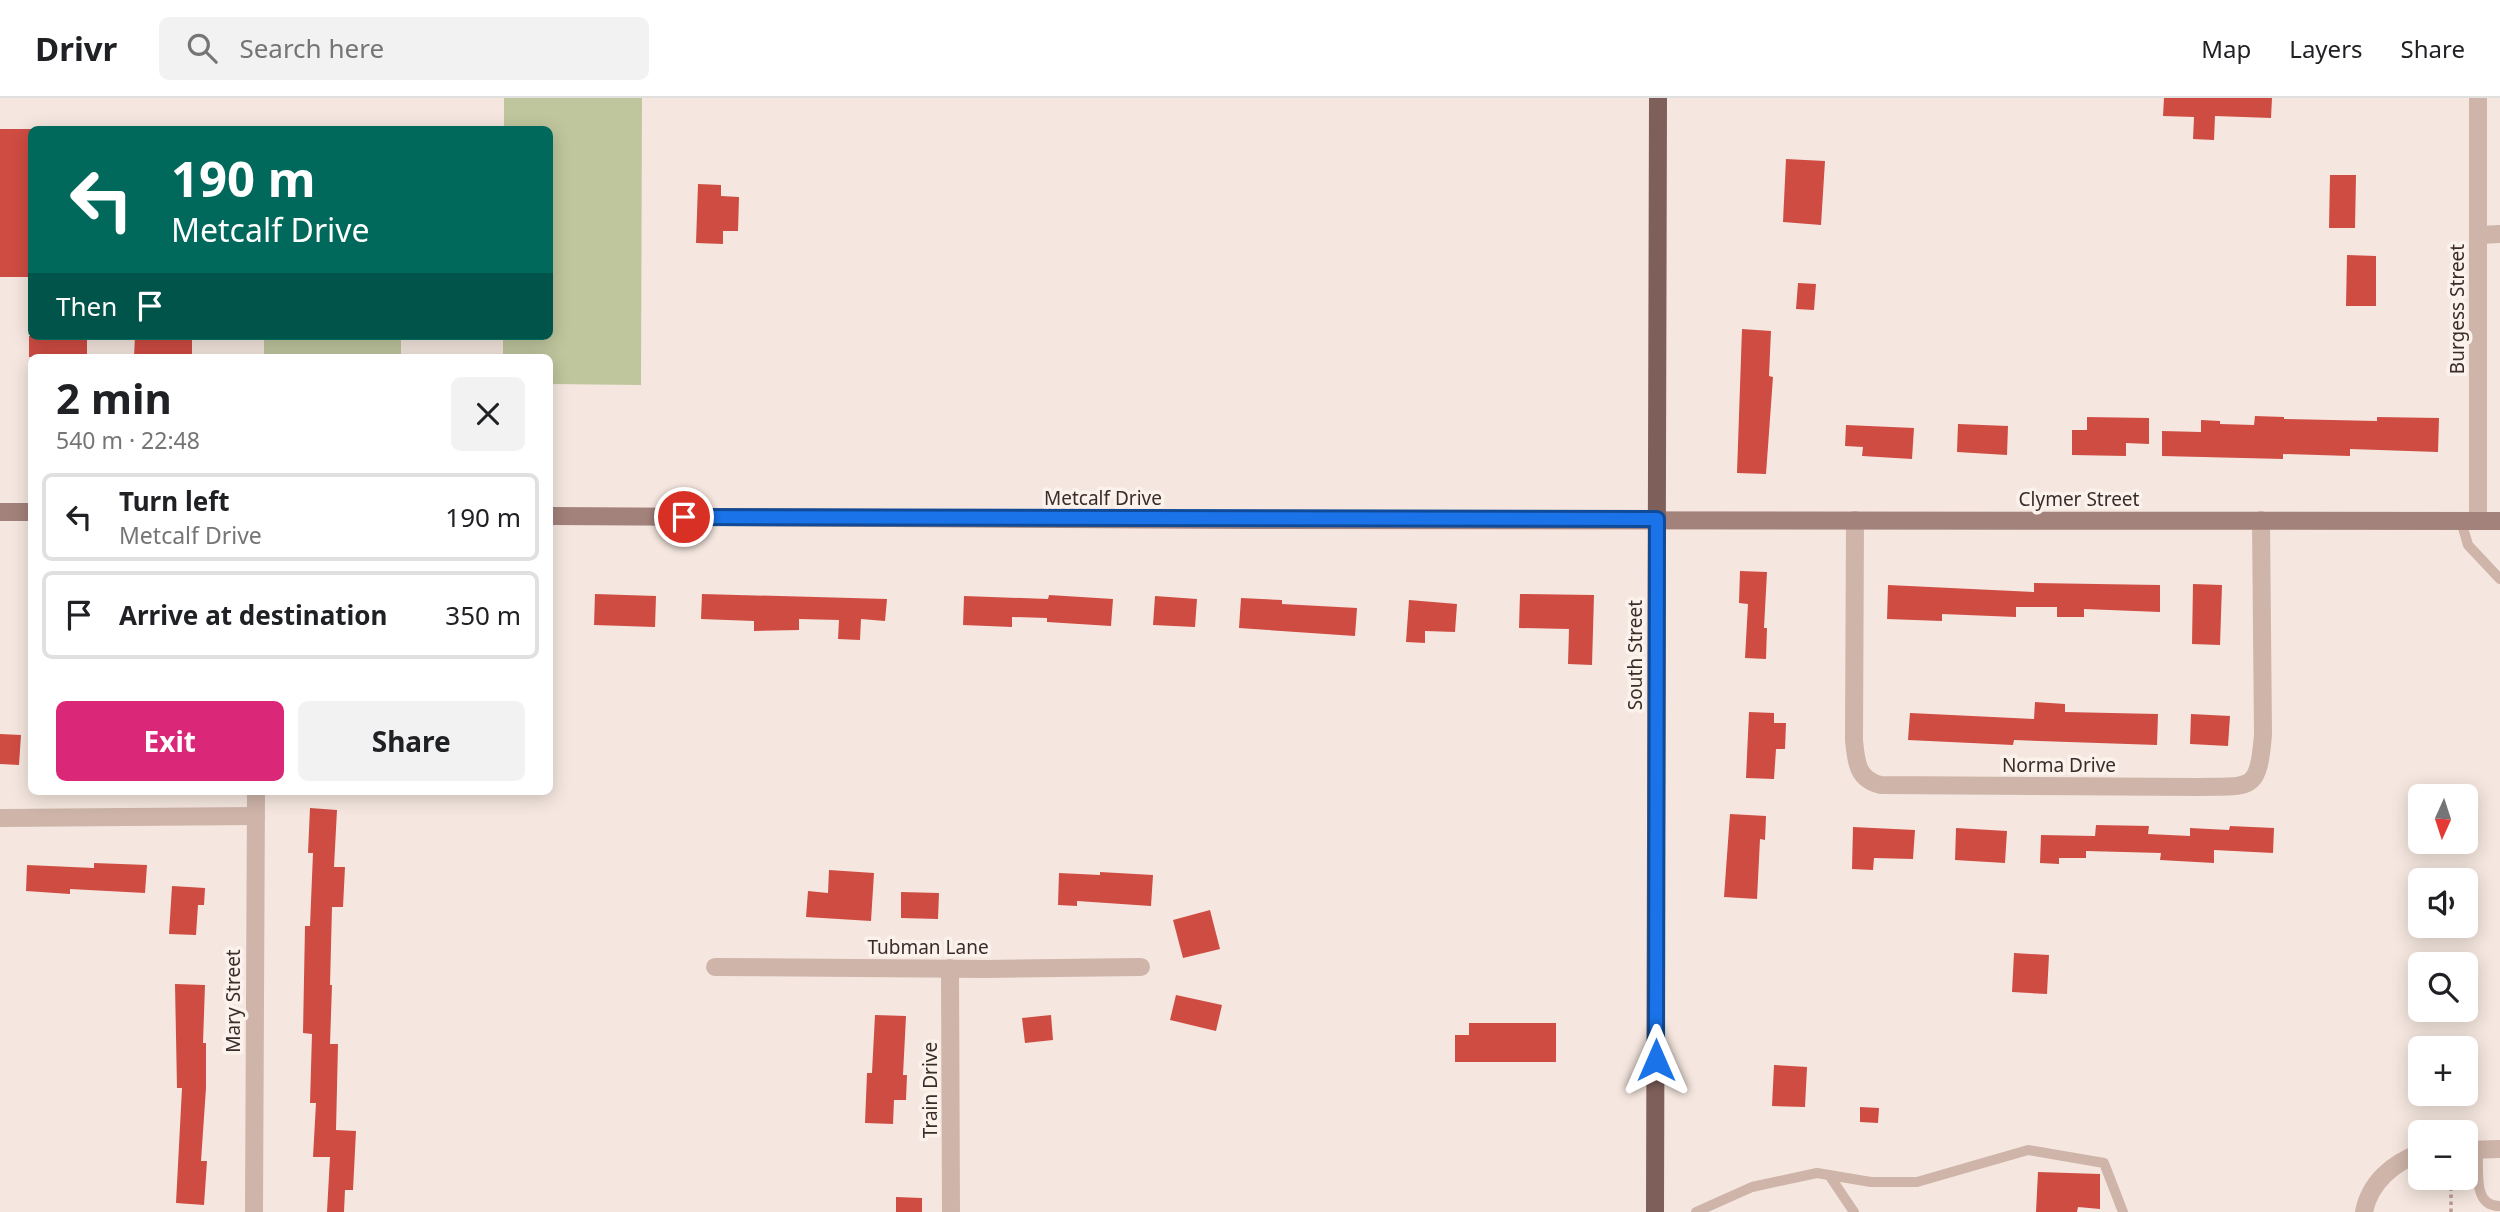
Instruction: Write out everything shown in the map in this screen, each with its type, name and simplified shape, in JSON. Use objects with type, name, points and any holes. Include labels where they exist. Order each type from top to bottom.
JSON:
[{"type":"main road","name":"South Street","points":[[1655,1212],[1658,98]]},
{"type":"street","name":"Burgess Street","points":[[2470,521],[2479,235],[2478,98]]},
{"type":"street","points":[[2479,235],[2500,234]]},
{"type":"street","points":[[0,512],[28,512]]},
{"type":"street","name":"Metcalf Drive","points":[[553,516],[1224,520],[1657,519]]},
{"type":"street","name":"Clymer Street","points":[[1657,519],[2500,521]]},
{"type":"street","name":"Norma Drive","points":[[1855,520],[1854,740],[1859,771],[1868,780],[1881,785],[2199,787],[2246,784],[2256,776],[2261,764],[2261,520]]},
{"type":"street","name":"Mary Street","points":[[254,1212],[256,795]]},
{"type":"street","points":[[0,818],[256,816]]},
{"type":"street","name":"Tubman Lane","points":[[715,967],[1141,967]]},
{"type":"street","name":"Train Drive","points":[[950,968],[951,1212]]},
{"type":"street","points":[[2478,1150],[2500,1149]]},
{"type":"street","points":[[2364,1212],[2366,1201],[2378,1181],[2390,1168],[2408,1159]]},
{"type":"lane","points":[[2470,521],[2468,545],[2500,579]]},
{"type":"lane","points":[[1696,1212],[1752,1187],[1817,1173],[1871,1182],[1917,1182],[2028,1150],[2104,1163],[2123,1212]]},
{"type":"lane","points":[[1829,1175],[1854,1212]]},
{"type":"lane","points":[[2478,1184],[2482,1199],[2493,1206],[2500,1206]]},
{"type":"green space","points":[[504,98],[642,98],[641,385],[553,384],[553,354],[503,354],[503,340],[553,340],[553,126],[504,126]]},
{"type":"green space","points":[[264,340],[401,340],[401,354],[264,354]]},
{"type":"building","points":[[2164,98],[2272,98],[2271,118],[2215,116],[2214,140],[2193,139],[2194,117],[2163,116]]},
{"type":"building","points":[[0,129],[28,129],[28,277],[0,277]]},
{"type":"building","points":[[1786,159],[1825,161],[1821,225],[1783,222]]},
{"type":"building","points":[[2330,175],[2356,175],[2355,228],[2329,228]]},
{"type":"building","points":[[698,184],[721,185],[721,196],[739,197],[738,231],[723,231],[723,244],[696,243]]},
{"type":"building","points":[[2347,255],[2376,256],[2376,306],[2346,306]]},
{"type":"building","points":[[1798,283],[1816,284],[1814,310],[1796,309]]},
{"type":"building","points":[[1742,329],[1771,331],[1769,376],[1773,377],[1766,474],[1737,473]]},
{"type":"building","points":[[29,340],[87,340],[87,354],[29,354]]},
{"type":"building","points":[[135,340],[192,340],[192,354],[134,354]]},
{"type":"building","points":[[2255,416],[2377,421],[2377,417],[2439,418],[2438,452],[2350,449],[2350,456],[2283,454],[2283,459],[2162,456],[2162,431],[2201,432],[2201,420],[2220,421],[2220,424],[2254,425]]},
{"type":"building","points":[[2087,417],[2149,418],[2149,444],[2126,443],[2126,456],[2072,455],[2072,430],[2087,430]]},
{"type":"building","points":[[1958,424],[2008,426],[2007,455],[1957,452]]},
{"type":"building","points":[[1846,425],[1914,428],[1912,459],[1862,456],[1863,447],[1845,446]]},
{"type":"building","points":[[1740,571],[1767,572],[1764,628],[1767,628],[1766,659],[1745,658],[1748,604],[1739,603]]},
{"type":"building","points":[[2034,583],[2160,585],[2160,612],[2084,609],[2084,617],[2057,617],[2057,607],[2016,607],[2016,617],[1942,614],[1942,621],[1887,619],[1888,585],[2034,592]]},
{"type":"building","points":[[2193,584],[2222,585],[2220,645],[2192,644]]},
{"type":"building","points":[[595,594],[656,596],[655,627],[594,625]]},
{"type":"building","points":[[702,594],[887,599],[885,621],[861,619],[860,640],[838,639],[839,620],[799,619],[799,630],[754,631],[754,621],[701,619]]},
{"type":"building","points":[[1520,594],[1594,595],[1592,665],[1568,664],[1569,629],[1519,628]]},
{"type":"building","points":[[1049,595],[1113,599],[1111,626],[1047,622],[1047,618],[1012,617],[1012,627],[963,625],[964,596],[1048,599]]},
{"type":"building","points":[[1155,596],[1197,599],[1195,627],[1153,625]]},
{"type":"building","points":[[1241,598],[1282,600],[1282,604],[1357,608],[1355,636],[1239,628]]},
{"type":"building","points":[[1409,600],[1457,604],[1455,632],[1425,631],[1425,643],[1406,642]]},
{"type":"building","points":[[2035,702],[2065,704],[2065,712],[2158,714],[2157,745],[2014,740],[2013,745],[1908,740],[1910,713],[2034,719]]},
{"type":"building","points":[[1749,712],[1774,713],[1774,723],[1786,723],[1785,749],[1776,749],[1774,779],[1746,778]]},
{"type":"building","points":[[2191,714],[2230,716],[2228,746],[2190,744]]},
{"type":"building","points":[[0,734],[21,735],[19,765],[0,764]]},
{"type":"building","points":[[310,808],[337,810],[334,867],[345,867],[343,907],[332,907],[330,985],[330,1044],[338,1044],[336,1130],[356,1131],[353,1190],[345,1190],[344,1212],[327,1212],[330,1157],[313,1157],[316,1103],[310,1103],[312,1034],[303,1033],[305,926],[310,926],[313,853],[308,853]]},
{"type":"building","points":[[1730,814],[1766,816],[1765,840],[1760,839],[1757,899],[1724,897]]},
{"type":"building","points":[[2096,825],[2149,826],[2148,834],[2190,836],[2190,828],[2274,828],[2273,853],[2214,850],[2214,863],[2160,860],[2161,853],[2086,851],[2086,858],[2059,858],[2059,864],[2040,863],[2041,835],[2095,836]]},
{"type":"building","points":[[1853,827],[1915,830],[1913,859],[1874,858],[1873,870],[1852,869]]},
{"type":"building","points":[[1956,828],[2007,831],[2005,863],[1955,860]]},
{"type":"building","points":[[94,863],[147,865],[145,893],[70,889],[70,894],[26,891],[27,865],[94,868]]},
{"type":"building","points":[[829,870],[874,873],[871,921],[806,917],[808,891],[828,893]]},
{"type":"building","points":[[1100,872],[1153,875],[1151,906],[1077,901],[1077,906],[1058,905],[1059,873],[1100,875]]},
{"type":"building","points":[[172,886],[205,888],[204,905],[198,905],[196,935],[169,934]]},
{"type":"building","points":[[901,892],[939,893],[938,919],[901,918]]},
{"type":"building","points":[[1210,910],[1220,949],[1183,958],[1173,920]]},
{"type":"building","points":[[2014,953],[2049,955],[2047,994],[2012,992]]},
{"type":"building","points":[[175,984],[205,985],[203,1043],[206,1043],[206,1088],[201,1161],[207,1161],[204,1205],[176,1203],[182,1088],[177,1088]]},
{"type":"building","points":[[1176,995],[1222,1005],[1216,1031],[1170,1020]]},
{"type":"building","points":[[875,1015],[906,1016],[903,1075],[907,1075],[906,1100],[894,1100],[893,1124],[865,1123],[867,1073],[872,1073]]},
{"type":"building","points":[[1051,1015],[1053,1040],[1025,1043],[1022,1018]]},
{"type":"building","points":[[1469,1023],[1556,1023],[1556,1062],[1455,1062],[1455,1035],[1469,1035]]},
{"type":"building","points":[[1774,1065],[1807,1067],[1805,1107],[1772,1106]]},
{"type":"building","points":[[1860,1107],[1879,1108],[1878,1123],[1860,1122]]},
{"type":"building","points":[[2038,1172],[2100,1174],[2100,1209],[2078,1207],[2077,1212],[2036,1212]]},
{"type":"building","points":[[896,1197],[922,1198],[922,1212],[896,1212]]},
{"type":"route","points":[[684,517],[1657,519],[1656,1060]]}]
